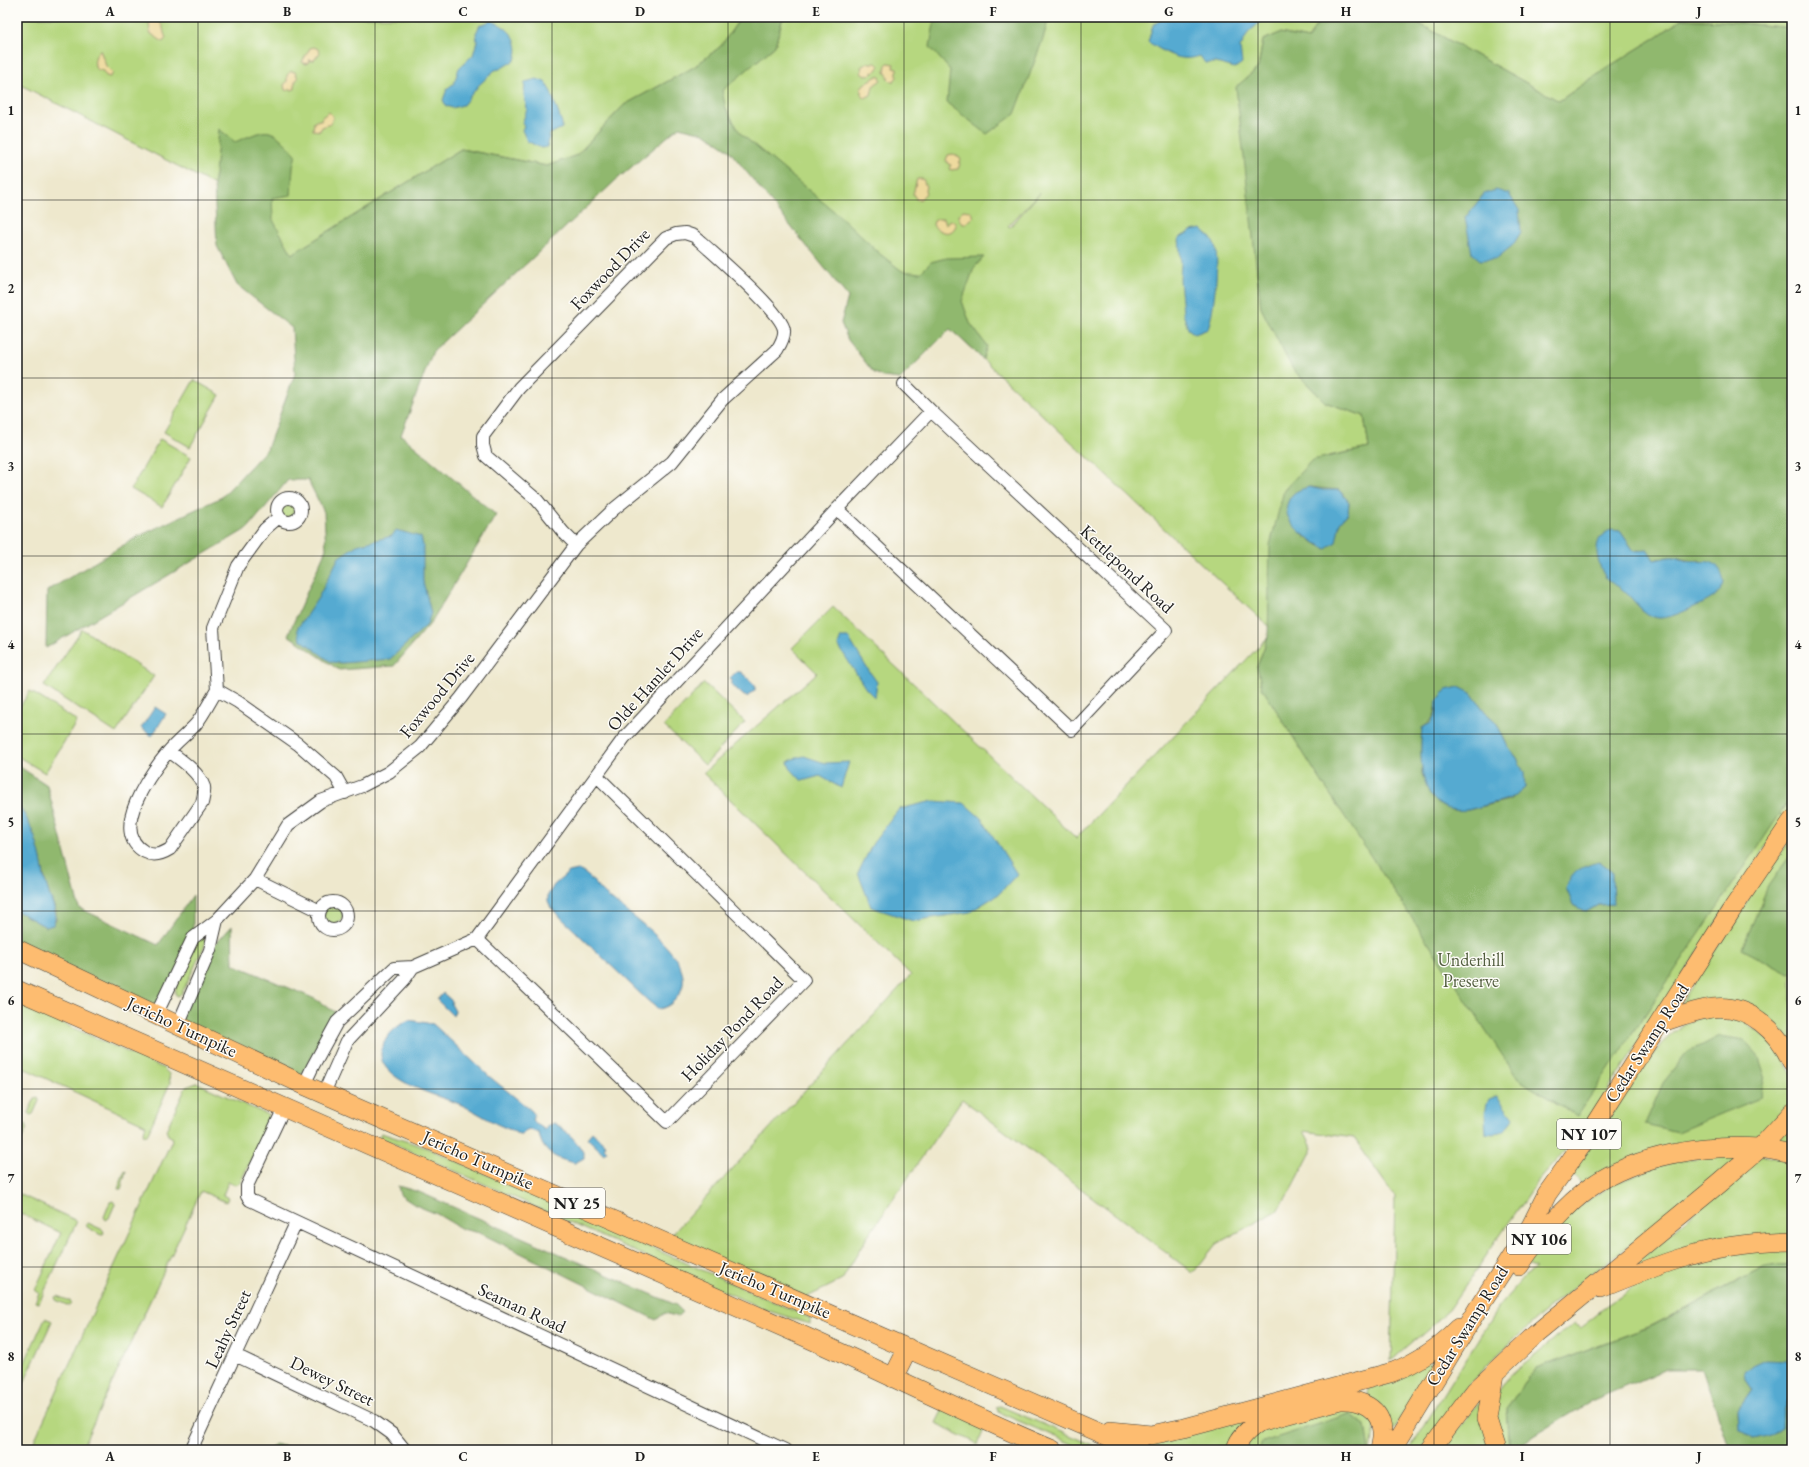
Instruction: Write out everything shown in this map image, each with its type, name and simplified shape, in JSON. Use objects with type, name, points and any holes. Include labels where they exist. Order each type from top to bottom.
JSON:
[{"type":"main road","name":"Cedar Swamp Road","points":[[1392,1450],[1477,1310],[1531,1226],[1547,1194],[1581,1146],[1731,911],[1792,821]]},
{"type":"main road","name":"Jericho Turnpike","points":[[17,949],[304,1085],[1140,1450]]},
{"type":"main road","name":"Jericho Turnpike","points":[[17,990],[285,1106],[808,1338],[992,1424],[1053,1450]]},
{"type":"main road","points":[[1660,1023],[1693,1012],[1714,1008],[1734,1010],[1753,1017],[1768,1027],[1781,1042],[1792,1062]]},
{"type":"main road","points":[[1430,1450],[1475,1391],[1536,1334],[1760,1148],[1792,1113]]},
{"type":"main road","name":"NY 106","points":[[1404,1450],[1479,1326],[1521,1262],[1554,1220],[1592,1186],[1626,1168],[1671,1154],[1705,1149],[1760,1148],[1792,1154]]},
{"type":"main road","points":[[1587,1293],[1705,1251],[1766,1242],[1792,1241]]},
{"type":"main road","points":[[1097,1430],[1151,1435],[1184,1428],[1393,1372],[1407,1366],[1445,1342],[1477,1310]]},
{"type":"main road","points":[[893,1378],[908,1348]]},
{"type":"main road","points":[[1494,1374],[1487,1418],[1497,1450]]},
{"type":"main road","points":[[1236,1450],[1248,1429],[1259,1422],[1340,1400],[1361,1402],[1372,1409],[1379,1419],[1383,1430],[1380,1450]]},
{"type":"main road","points":[[992,1424],[1019,1450]]},
{"type":"street","name":"Foxwood Drive","points":[[156,1015],[193,938],[217,920],[255,880],[288,825],[321,801],[345,793],[389,772],[420,747],[461,698],[576,545],[614,509],[672,462],[722,400],[777,350],[782,342],[784,330],[775,312],[694,236],[676,234],[666,238],[519,388],[483,436],[483,445],[486,456],[536,500],[576,545]]},
{"type":"street","name":"Kettlepond Road","points":[[837,509],[1072,730],[1166,630],[931,411],[904,384]]},
{"type":"street","name":"Olde Hamlet Drive","points":[[477,939],[624,738],[837,509],[931,411]]},
{"type":"street","points":[[169,751],[188,766],[200,780],[204,788],[204,794],[202,803],[170,849],[155,855],[138,848],[131,840],[128,829],[133,811],[143,788],[169,751],[197,723],[217,690],[213,628],[238,566],[265,529],[279,517]]},
{"type":"street","points":[[217,690],[238,702],[298,744],[336,777],[345,793]]},
{"type":"street","name":"Holiday Pond Road","points":[[477,939],[667,1122],[804,980],[597,776]]},
{"type":"street","points":[[255,880],[320,911]]},
{"type":"street","points":[[178,1025],[210,950],[217,920]]},
{"type":"street","points":[[304,1085],[337,1022],[394,968],[413,967],[477,939]]},
{"type":"street","points":[[324,1093],[347,1042],[404,980],[413,967]]},
{"type":"street","name":"Seaman Road","points":[[285,1106],[247,1186],[247,1196],[256,1204],[785,1450]]},
{"type":"street","name":"Leahy Street","points":[[191,1450],[296,1223]]},
{"type":"street","name":"Dewey Street","points":[[235,1355],[374,1421],[392,1434],[405,1450]]},
{"type":"green space","points":[[17,17],[741,17],[721,46],[694,67],[624,105],[577,155],[547,166],[461,149],[292,254],[228,192],[17,83]]},
{"type":"green space","points":[[741,17],[783,17],[775,46],[722,91],[726,109],[741,134],[841,217],[880,254],[902,271],[920,273],[931,262],[946,258],[984,257],[974,268],[962,301],[970,323],[987,346],[983,359],[950,329],[900,379],[883,377],[873,372],[848,340],[841,323],[848,297],[728,149],[704,133],[679,127],[615,181],[433,351],[401,435],[496,515],[430,624],[394,666],[339,670],[288,635],[326,549],[324,512],[308,480],[288,480],[248,528],[46,648],[47,591],[137,537],[222,497],[267,449],[295,374],[292,328],[237,285],[217,246],[214,185],[219,129],[235,142],[256,134],[269,132],[280,138],[296,154],[293,167],[291,195],[272,198],[273,220],[292,254],[461,149],[547,166],[577,155],[624,105],[694,67],[721,46]]},
{"type":"green space","name":"Underhill Preserve","points":[[783,17],[1321,17],[1308,39],[1280,33],[1263,40],[1258,68],[1292,368],[1325,402],[1364,416],[1369,448],[1328,456],[1783,811],[1792,792],[1792,806],[1578,1136],[1536,1183],[1449,1310],[1391,1361],[1395,1197],[1354,1138],[1304,1131],[1313,1148],[1294,1185],[1277,1211],[1216,1244],[1193,1273],[962,1099],[866,1239],[842,1280],[799,1301],[665,1242],[911,975],[703,773],[817,673],[792,648],[833,607],[1076,838],[1268,637],[1257,667],[1410,789],[1269,627],[926,306],[703,106],[775,46]],"holes":[[[1040,193],[1010,227],[1008,226]]]},
{"type":"green space","points":[[935,17],[1049,17],[1043,39],[1015,114],[987,134],[947,103],[950,70],[930,47]]},
{"type":"green space","name":"Underhill Preserve","points":[[1321,17],[1407,17],[1559,101],[1682,19],[1792,28],[1792,792],[1782,811],[1577,1116],[1518,1079],[1314,770],[1262,688],[1257,667],[1268,637],[1270,545],[1284,490],[1312,460],[1369,448],[1364,416],[1325,402],[1292,368],[1261,308],[1236,87],[1258,68],[1263,40],[1280,33],[1308,39]],"holes":[[[1484,194],[1467,224],[1465,218]],[[1309,487],[1339,490],[1349,502],[1348,513],[1340,522],[1336,533],[1326,549],[1305,537],[1289,520]],[[1620,531],[1634,551],[1639,550],[1654,560],[1666,557],[1700,560],[1643,611],[1622,588]],[[1471,693],[1487,714],[1496,722],[1507,745],[1517,758],[1525,788],[1509,800],[1468,810],[1451,810],[1431,794],[1422,774],[1422,728],[1429,723],[1437,706],[1437,701]],[[1613,904],[1598,905],[1586,912],[1573,905]]]},
{"type":"green space","points":[[1407,17],[1792,17],[1792,28],[1682,19],[1559,101]]},
{"type":"green space","points":[[194,380],[220,395],[190,447],[164,432]]},
{"type":"green space","points":[[160,439],[191,457],[162,507],[131,489]]},
{"type":"green space","points":[[284,500],[292,500],[297,505],[295,516],[292,518],[284,518],[279,513],[279,505]]},
{"type":"green space","points":[[82,629],[154,676],[116,733],[44,686]]},
{"type":"green space","points":[[704,683],[745,722],[705,765],[664,726]]},
{"type":"green space","points":[[30,691],[77,721],[45,773],[17,756],[17,711]]},
{"type":"green space","points":[[17,765],[47,785],[79,908],[158,945],[193,895],[193,938],[156,1015],[17,948],[17,911],[46,927],[56,920],[56,911],[47,889],[41,860],[33,833],[23,811],[17,803]]},
{"type":"green space","points":[[1792,837],[1792,1044],[1770,1018],[1678,1008],[1763,876]]},
{"type":"green space","points":[[1792,853],[1792,973],[1789,974],[1742,949],[1768,886]]},
{"type":"green space","points":[[333,905],[340,908],[343,915],[340,922],[333,925],[326,922],[323,915],[326,908]]},
{"type":"green space","points":[[232,926],[233,964],[315,999],[338,1014],[325,1032],[298,1082],[178,1025],[210,950]]},
{"type":"green space","points":[[203,937],[205,939],[205,945],[182,993],[178,996],[175,993],[176,987],[197,940]]},
{"type":"green space","points":[[17,1003],[163,1068],[169,1074],[170,1083],[147,1135],[144,1135],[143,1132],[146,1125],[17,1065]]},
{"type":"green space","points":[[1711,1014],[1740,1017],[1779,1049],[1792,1077],[1792,1102],[1756,1142],[1582,1185],[1572,1174],[1622,1096],[1662,1043],[1685,1023]]},
{"type":"green space","points":[[1720,1036],[1744,1040],[1758,1055],[1765,1076],[1760,1098],[1677,1132],[1645,1124],[1663,1083],[1687,1053]]},
{"type":"green space","points":[[197,1083],[268,1115],[269,1121],[240,1183],[235,1185],[228,1182],[223,1195],[228,1198],[226,1202],[201,1191],[81,1450],[30,1450],[173,1138],[168,1135],[166,1130],[186,1087]]},
{"type":"green space","points":[[23,1090],[24,1093],[17,1107],[17,1096],[20,1091]]},
{"type":"green space","points":[[38,1097],[39,1101],[33,1114],[30,1115],[28,1113],[35,1098]]},
{"type":"green space","points":[[1792,1121],[1792,1149],[1773,1141]]},
{"type":"green space","points":[[26,1124],[27,1128],[20,1142],[17,1142],[17,1137],[23,1125]]},
{"type":"green space","points":[[381,1133],[427,1148],[810,1318],[810,1324],[766,1310],[379,1137]]},
{"type":"green space","points":[[1736,1154],[1737,1159],[1661,1222],[1600,1267],[1542,1314],[1494,1358],[1459,1397],[1421,1450],[1409,1450],[1498,1307],[1525,1276],[1536,1269],[1526,1264],[1572,1211],[1616,1182],[1665,1163]]},
{"type":"green space","points":[[1761,1155],[1792,1162],[1792,1234],[1631,1268]]},
{"type":"green space","points":[[126,1171],[121,1189],[118,1189],[124,1172]]},
{"type":"green space","points":[[398,1186],[419,1192],[676,1305],[683,1312],[678,1317],[665,1313],[656,1320],[480,1233],[462,1229],[437,1214],[415,1205],[400,1195]]},
{"type":"green space","points":[[17,1193],[77,1221],[39,1303],[35,1302],[39,1293],[35,1290],[61,1233],[17,1212]]},
{"type":"green space","points":[[113,1201],[115,1204],[109,1218],[106,1220],[104,1217],[110,1202]]},
{"type":"green space","points":[[88,1223],[103,1230],[104,1233],[101,1235],[87,1227],[86,1224]]},
{"type":"green space","points":[[1792,1249],[1792,1264],[1767,1266],[1651,1326],[1537,1368],[1507,1407],[1510,1450],[1500,1436],[1494,1406],[1499,1391],[1510,1375],[1574,1323],[1580,1327],[1608,1305],[1642,1282],[1681,1266],[1736,1252]]},
{"type":"green space","points":[[1792,1264],[1792,1365],[1787,1360],[1745,1379],[1752,1389],[1738,1409],[1739,1427],[1754,1439],[1783,1428],[1784,1411],[1792,1392],[1792,1450],[1730,1450],[1702,1369],[1666,1369],[1591,1401],[1510,1450],[1507,1407],[1537,1368],[1652,1326],[1767,1266]]},
{"type":"green space","points":[[57,1296],[70,1301],[71,1304],[69,1306],[56,1300],[55,1297]]},
{"type":"green space","points":[[45,1318],[52,1321],[17,1398],[17,1379]]},
{"type":"green space","points":[[1428,1362],[1432,1364],[1391,1434],[1368,1397],[1369,1385]]},
{"type":"green space","points":[[1484,1397],[1491,1446],[1485,1450],[1447,1450],[1457,1430]]},
{"type":"green space","points":[[946,1403],[987,1422],[978,1444],[936,1423]]},
{"type":"green space","points":[[1348,1405],[1376,1421],[1371,1450],[1244,1450],[1253,1435],[1265,1427]]},
{"type":"green space","points":[[1000,1406],[1105,1450],[1086,1450],[1000,1413],[996,1407]]},
{"type":"green space","points":[[1349,1414],[1366,1425],[1370,1450],[1259,1450],[1263,1442]]},
{"type":"green space","points":[[1256,1415],[1228,1450],[1151,1450],[1130,1441]]},
{"type":"green space","points":[[274,1444],[288,1447],[293,1450],[270,1450]]},
{"type":"sand","points":[[154,20],[160,23],[163,27],[166,38],[163,42],[150,33],[149,22]]},
{"type":"sand","points":[[314,47],[318,49],[320,53],[313,61],[310,59],[306,64],[302,62],[310,48]]},
{"type":"sand","points":[[100,50],[106,66],[113,73],[110,77],[106,76],[103,71],[96,69],[95,67],[96,56]]},
{"type":"sand","points":[[867,63],[876,63],[879,66],[874,73],[872,72],[872,74],[865,76],[861,73],[861,67]]},
{"type":"sand","points":[[888,63],[894,64],[893,67],[897,68],[897,77],[894,81],[890,81],[888,79],[885,72],[886,65]]},
{"type":"sand","points":[[291,71],[295,72],[298,78],[295,82],[295,89],[291,90],[290,88],[288,91],[285,90],[284,85],[287,81],[287,75]]},
{"type":"sand","points":[[877,76],[880,77],[881,80],[873,86],[871,95],[865,98],[862,96],[862,91],[860,89],[864,84]]},
{"type":"sand","points":[[329,112],[333,116],[331,124],[322,127],[320,131],[313,130],[314,122],[321,120],[322,117]]},
{"type":"sand","points":[[953,154],[960,157],[961,160],[958,169],[951,170],[949,168],[951,165],[948,164],[946,160],[948,155]]},
{"type":"sand","points":[[917,179],[923,179],[926,187],[926,193],[920,200],[916,199],[913,194]]},
{"type":"sand","points":[[963,210],[971,211],[974,217],[965,224],[961,223],[958,216]]},
{"type":"sand","points":[[944,219],[946,225],[949,220],[954,221],[956,226],[953,231],[950,232],[941,231],[936,229],[933,225],[934,221]]},
{"type":"water","points":[[1165,17],[1283,17],[1283,19],[1271,18],[1261,21],[1248,33],[1240,48],[1242,63],[1235,68],[1216,63],[1205,63],[1200,56],[1193,58],[1180,58],[1173,56],[1148,42],[1153,25]]},
{"type":"water","points":[[491,21],[503,27],[512,35],[517,47],[515,60],[500,69],[495,70],[479,85],[463,105],[452,108],[446,106],[443,100],[447,89],[454,83],[459,68],[473,55],[477,41],[476,33],[480,25]]},
{"type":"water","points":[[537,79],[545,82],[551,92],[562,123],[562,128],[550,134],[547,144],[548,147],[541,148],[527,141],[522,130],[524,126],[522,124],[527,109],[524,95],[525,82]]},
{"type":"water","points":[[1496,190],[1509,194],[1519,210],[1521,232],[1513,245],[1496,259],[1480,260],[1472,253],[1465,218],[1484,194]]},
{"type":"water","points":[[1202,229],[1214,243],[1217,260],[1214,300],[1208,329],[1195,334],[1188,329],[1183,313],[1179,238],[1191,231]]},
{"type":"water","points":[[1309,487],[1323,490],[1339,490],[1349,502],[1348,513],[1340,522],[1336,542],[1326,549],[1298,530],[1292,524],[1286,510],[1291,496],[1299,490]]},
{"type":"water","points":[[396,530],[421,537],[423,545],[423,581],[431,613],[427,625],[390,659],[342,663],[331,662],[300,639],[297,629],[318,598],[339,557],[357,545],[392,536]]},
{"type":"water","points":[[1612,530],[1620,531],[1634,551],[1648,550],[1654,560],[1667,557],[1677,557],[1688,561],[1711,562],[1718,567],[1721,572],[1724,584],[1714,597],[1702,604],[1671,616],[1662,618],[1653,617],[1643,611],[1621,588],[1608,580],[1602,572],[1598,558],[1598,543],[1600,538],[1605,533]]},
{"type":"water","points":[[841,637],[848,637],[877,682],[875,698],[866,689],[838,645]]},
{"type":"water","points":[[736,672],[741,672],[755,685],[755,690],[749,696],[744,696],[730,683],[732,681],[730,678]]},
{"type":"water","points":[[1459,687],[1471,693],[1487,714],[1496,722],[1507,745],[1517,758],[1524,773],[1525,788],[1519,793],[1505,800],[1468,810],[1452,810],[1440,804],[1431,796],[1422,770],[1422,728],[1431,723],[1436,714],[1437,701],[1446,690]]},
{"type":"water","points":[[155,707],[166,714],[152,736],[141,728]]},
{"type":"water","points":[[804,756],[825,763],[849,762],[841,788],[820,776],[802,781],[790,768],[788,762]]},
{"type":"water","points":[[933,801],[964,803],[982,819],[1017,874],[999,894],[970,912],[913,921],[871,907],[858,873],[873,843],[899,809]]},
{"type":"water","points":[[17,803],[29,823],[35,837],[55,911],[55,920],[53,925],[46,927],[17,911]]},
{"type":"water","points":[[1599,862],[1612,872],[1613,904],[1598,905],[1586,912],[1573,905],[1566,888],[1578,870]]},
{"type":"water","points":[[578,870],[583,872],[605,894],[660,939],[672,954],[681,968],[683,982],[678,996],[670,1005],[658,1009],[551,908],[548,901],[548,895],[554,885],[569,872]]},
{"type":"water","points":[[443,993],[452,1001],[451,1004],[455,1011],[453,1016],[437,1000]]},
{"type":"water","points":[[409,1020],[433,1024],[490,1077],[532,1111],[534,1115],[532,1120],[545,1130],[548,1125],[554,1123],[568,1133],[578,1144],[584,1154],[584,1158],[575,1163],[556,1157],[543,1146],[539,1133],[528,1129],[522,1135],[519,1135],[460,1104],[418,1089],[394,1075],[385,1066],[381,1056],[383,1045],[394,1030]]},
{"type":"water","points":[[1497,1096],[1513,1117],[1506,1129],[1500,1133],[1486,1133],[1485,1116],[1487,1103],[1489,1099]]},
{"type":"water","points":[[592,1132],[606,1145],[604,1148],[607,1151],[604,1154],[587,1138]]},
{"type":"water","points":[[1765,1359],[1787,1360],[1792,1365],[1792,1392],[1784,1411],[1783,1428],[1771,1435],[1754,1439],[1739,1427],[1738,1409],[1752,1389],[1745,1379],[1744,1372],[1752,1365]]}]
